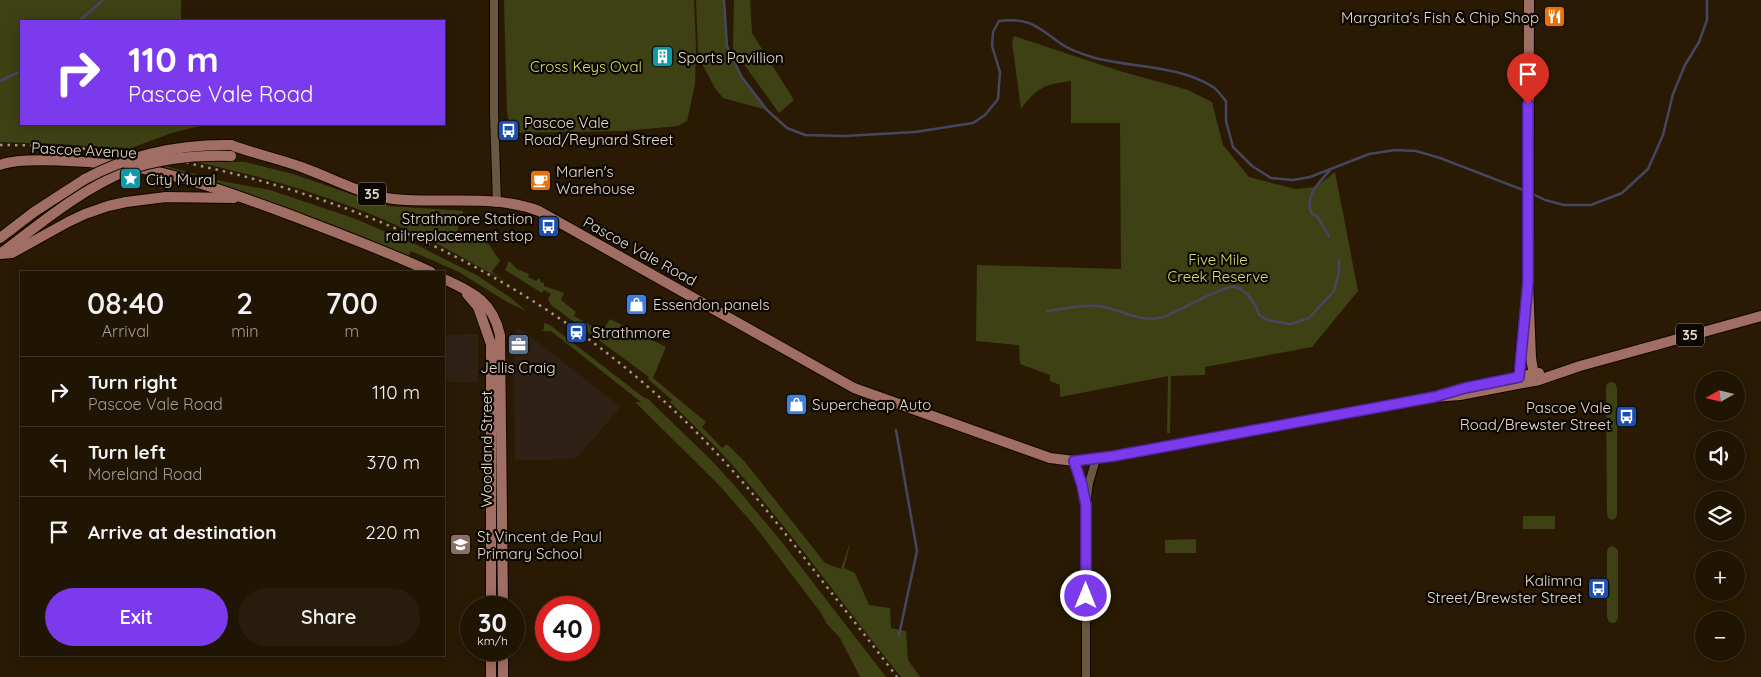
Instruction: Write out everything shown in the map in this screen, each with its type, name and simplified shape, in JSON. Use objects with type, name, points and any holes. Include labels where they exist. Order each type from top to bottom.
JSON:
[{"type":"main road","points":[[1529,0],[1528,282],[1534,377]]},
{"type":"main road","name":"Pascoe Vale Road","points":[[0,238],[51,200],[112,165],[154,152],[199,145],[281,160],[379,196],[409,200],[519,205],[539,211],[854,388],[1022,450],[1050,458],[1074,461],[1096,459],[1434,397],[1465,388],[1534,377],[1761,316]]},
{"type":"main road","name":"Pascoe Vale Road","points":[[0,254],[72,199],[113,177],[149,164],[231,150]]},
{"type":"main road","name":"Pascoe Avenue","points":[[2,162],[48,161],[131,166],[177,176],[356,240],[429,271]]},
{"type":"main road","name":"Pascoe Avenue","points":[[0,254],[12,254],[76,218],[108,206],[166,197],[245,199]]},
{"type":"main road","points":[[0,229],[14,226]]},
{"type":"main road","points":[[445,279],[478,297],[489,308],[495,320],[485,324],[474,301],[454,284]]},
{"type":"main road","points":[[1519,380],[1528,282]]},
{"type":"main road","name":"Woodland Street","points":[[495,320],[501,343],[503,596]]},
{"type":"main road","name":"Woodland Street","points":[[485,324],[491,344],[491,596]]},
{"type":"main road","points":[[491,677],[492,661]]},
{"type":"main road","points":[[503,661],[503,677]]},
{"type":"street","points":[[494,0],[494,112],[497,203]]},
{"type":"street","points":[[1086,677],[1086,505],[1089,483],[1096,459]]},
{"type":"street","points":[[1074,461],[1086,505]]},
{"type":"shaded area","points":[[519,328],[621,407],[575,459],[515,460],[514,332]]},
{"type":"shaded area","points":[[478,334],[478,382],[445,382],[445,335]]},
{"type":"green space","points":[[0,0],[181,0],[181,20],[20,20],[20,125],[205,125],[175,132],[128,149],[0,142]]},
{"type":"green space","name":"Cross Keys Oval","points":[[504,0],[694,0],[695,84],[687,121],[678,126],[624,131],[511,133],[507,112]]},
{"type":"green space","points":[[696,0],[724,0],[727,46],[741,76],[767,110],[723,98],[715,88],[701,62],[698,51]]},
{"type":"green space","points":[[734,0],[750,0],[752,33],[794,100],[779,113],[733,49]]},
{"type":"green space","name":"Five Mile Creek Reserve","points":[[1014,36],[1120,71],[1188,90],[1212,102],[1223,145],[1249,177],[1295,189],[1316,187],[1335,172],[1358,291],[1312,347],[1205,367],[1205,375],[1171,376],[1170,433],[1167,433],[1168,376],[1060,397],[1060,385],[1050,381],[1050,375],[1020,364],[1019,345],[976,341],[977,265],[1121,269],[1120,123],[1071,123],[1071,81],[1042,88],[1031,96],[1021,109],[1012,42]]},
{"type":"green space","points":[[191,161],[245,162],[293,174],[390,206],[463,211],[463,223],[458,223],[458,231],[464,231],[464,235],[467,236],[468,240],[477,240],[477,235],[483,236],[500,261],[492,271],[508,282],[437,244],[370,214],[312,193],[252,175]]},
{"type":"green space","points":[[166,166],[216,180],[270,190],[353,218],[419,246],[478,276],[511,298],[526,311],[507,302],[459,272],[411,251],[408,257],[157,168]]},
{"type":"green space","points":[[509,261],[517,269],[529,274],[528,277],[536,281],[540,279],[544,286],[564,293],[561,300],[576,312],[574,316],[602,332],[610,319],[666,347],[653,378],[706,422],[702,427],[722,448],[727,444],[745,462],[825,563],[841,569],[851,540],[844,568],[855,573],[869,605],[890,608],[891,628],[906,631],[908,660],[920,677],[901,677],[757,493],[720,451],[670,402],[672,400],[648,379],[649,377],[551,305],[548,299],[551,294],[544,290],[542,293],[505,270]]},
{"type":"green space","points":[[544,323],[550,325],[648,399],[711,460],[781,541],[886,677],[860,677],[840,638],[827,624],[821,613],[754,525],[718,484],[635,402],[641,402],[551,331],[542,331]]},
{"type":"green space","points":[[1615,383],[1617,388],[1617,514],[1616,518],[1612,520],[1608,518],[1607,512],[1606,389],[1607,384]]},
{"type":"green space","points":[[1523,516],[1555,516],[1555,529],[1523,529]]},
{"type":"green space","points":[[1196,539],[1196,553],[1165,553],[1165,540]]},
{"type":"green space","points":[[1613,546],[1618,550],[1618,618],[1613,623],[1609,622],[1607,617],[1607,551],[1608,548]]},
{"type":"waterway","points":[[80,20],[103,0]]},
{"type":"waterway","points":[[724,0],[727,46],[741,76],[767,110],[787,128],[805,135],[844,136],[915,132],[973,123],[985,115],[998,99],[1000,72],[992,46],[993,32],[999,21],[1010,20],[1027,22],[1034,25],[1074,51],[1095,58],[1171,71],[1199,80],[1213,87],[1226,101],[1226,121],[1233,147],[1252,166],[1271,178],[1293,180],[1310,177],[1369,154],[1395,150],[1416,151],[1440,158],[1526,191]]},
{"type":"waterway","points":[[1531,193],[1545,200],[1564,205],[1591,205],[1622,193],[1648,169],[1663,135],[1673,94],[1685,65],[1699,42],[1707,20],[1707,0]]},
{"type":"waterway","points":[[0,81],[20,71]]},
{"type":"waterway","points":[[1329,236],[1317,216],[1312,214],[1309,202],[1317,185],[1330,170]]},
{"type":"waterway","points":[[1047,311],[1080,306],[1099,306],[1136,317],[1159,318],[1167,316],[1220,290],[1236,287],[1244,291],[1250,298],[1259,315],[1267,320],[1291,324],[1309,318],[1334,291],[1339,272],[1339,260]]},
{"type":"waterway","points":[[896,430],[917,551],[899,635]]},
{"type":"railway","points":[[0,145],[63,147],[158,156],[264,182],[330,203],[395,228],[458,258],[519,292],[577,330],[632,373],[703,439],[774,519],[897,677]]},
{"type":"place","name":"Margarita's Fish & Chip Shop","points":[[1555,17]]},
{"type":"place","name":"Sports Pavillion","points":[[662,57]]},
{"type":"place","name":"Pascoe Vale Road/Reynard Street","points":[[508,131]]},
{"type":"place","name":"City Mural","points":[[130,179]]},
{"type":"place","name":"Marlen's Warehouse","points":[[540,180]]},
{"type":"place","name":"Strathmore Station rail replacement stop","points":[[549,227]]},
{"type":"place","name":"Essendon panels","points":[[637,304]]},
{"type":"place","name":"Strathmore","points":[[576,332]]},
{"type":"place","name":"Jellis Craig","points":[[518,344]]},
{"type":"place","name":"Supercheap Auto","points":[[796,404]]},
{"type":"place","name":"Pascoe Vale Road/Brewster Street","points":[[1627,416]]},
{"type":"place","name":"St Vincent de Paul Primary School","points":[[461,545]]},
{"type":"place","name":"Kalimna Street/Brewster Street","points":[[1598,589]]},
{"type":"route","points":[[1086,596],[1086,505],[1074,461],[1114,456],[1434,397],[1465,388],[1519,377],[1528,282],[1528,104]]}]
